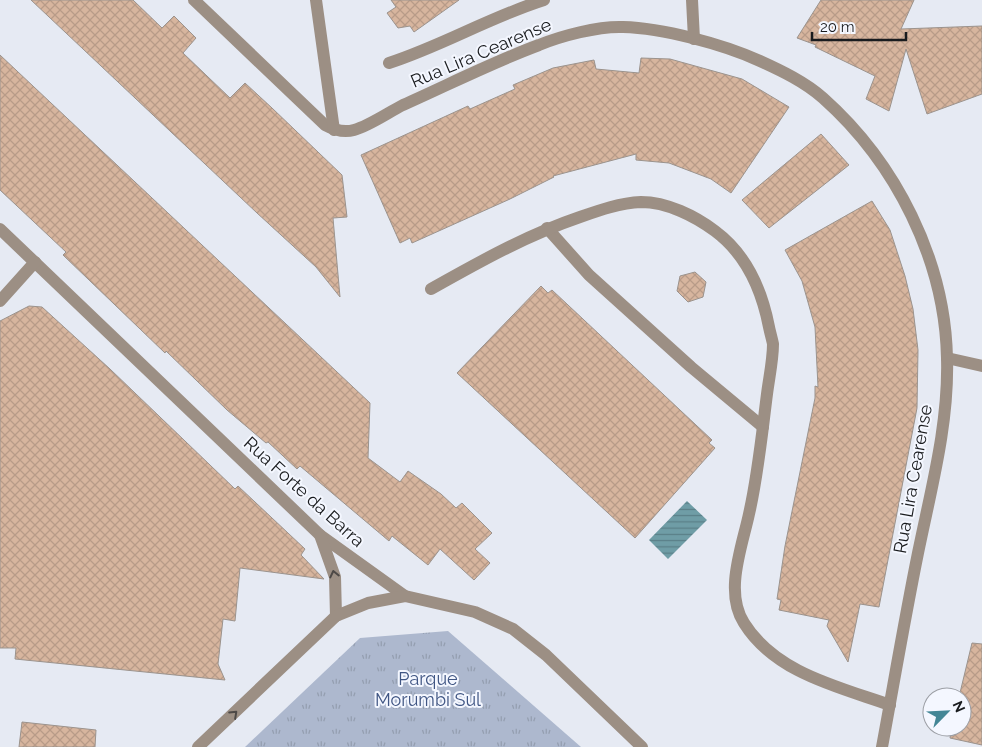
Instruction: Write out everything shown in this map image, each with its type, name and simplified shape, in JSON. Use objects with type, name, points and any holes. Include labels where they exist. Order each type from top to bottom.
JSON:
[{"type":"street","points":[[194,0],[324,125],[334,130]]},
{"type":"street","points":[[316,0],[334,130]]},
{"type":"street","points":[[389,63],[415,55],[514,10],[544,0]]},
{"type":"street","points":[[692,0],[694,39]]},
{"type":"street","name":"Rua Lira Cearense","points":[[334,130],[354,130],[399,107],[540,44],[577,33],[620,26],[652,30],[694,39],[751,57],[787,73],[822,97],[854,129],[887,171],[906,203],[924,242],[941,304],[948,358],[942,433],[882,747]]},
{"type":"street","points":[[430,289],[547,228],[611,206],[642,202],[671,207],[701,220],[722,236],[742,259],[756,285],[765,307],[773,345],[751,507],[738,562],[735,588],[738,608],[743,623],[763,647],[799,672],[890,705]]},
{"type":"street","points":[[547,228],[589,275],[691,367],[763,427]]},
{"type":"street","name":"Rua Forte da Barra","points":[[0,229],[320,535],[405,596],[475,612],[513,629],[546,655],[642,747]]},
{"type":"street","points":[[0,302],[34,262]]},
{"type":"street","points":[[948,358],[982,366]]},
{"type":"street","points":[[320,535],[335,577],[336,616]]},
{"type":"street","points":[[198,747],[336,616],[368,603],[405,596]]},
{"type":"green space","name":"Parque Morumbi Sul","points":[[448,631],[581,747],[245,747],[360,638]]},
{"type":"shaded area","points":[[687,501],[707,520],[668,559],[649,540]]},
{"type":"building","points":[[31,0],[133,0],[162,28],[174,16],[196,38],[183,53],[230,98],[245,83],[342,175],[347,217],[333,218],[340,297],[316,267]]},
{"type":"building","points":[[391,0],[459,0],[414,32],[410,26],[398,28],[387,13],[396,7]]},
{"type":"building","points":[[821,0],[914,0],[901,29],[982,26],[982,94],[927,114],[906,49],[889,111],[866,99],[875,76],[815,47],[816,45],[797,38]]},
{"type":"building","points":[[0,55],[370,403],[368,458],[400,482],[408,471],[441,494],[456,508],[462,503],[492,533],[475,549],[490,563],[474,580],[440,549],[428,565],[392,536],[389,541],[300,466],[297,469],[268,442],[266,443],[227,410],[166,351],[165,353],[63,255],[66,252],[0,190]]},
{"type":"building","points":[[641,58],[670,59],[742,79],[789,107],[731,193],[711,179],[669,163],[636,160],[636,154],[553,176],[510,199],[412,243],[410,238],[400,243],[361,155],[468,106],[470,109],[515,89],[513,85],[553,68],[594,60],[596,69],[639,73]]},
{"type":"building","points":[[821,134],[849,165],[769,228],[742,200]]},
{"type":"building","points":[[872,201],[890,230],[905,276],[913,309],[918,350],[917,408],[879,607],[860,604],[848,662],[827,626],[829,620],[779,610],[781,600],[777,599],[785,546],[815,398],[815,386],[818,387],[815,327],[802,281],[785,250]]},
{"type":"building","points":[[695,272],[706,282],[703,297],[688,302],[677,291],[680,276]]},
{"type":"building","points":[[541,286],[548,293],[552,290],[712,440],[709,443],[715,448],[635,538],[457,373]]},
{"type":"building","points":[[29,306],[42,307],[110,369],[235,489],[238,486],[305,549],[301,555],[324,579],[240,568],[235,621],[223,619],[218,664],[225,680],[15,659],[16,648],[0,648],[0,321]]},
{"type":"building","points":[[972,643],[982,644],[982,745],[950,738],[972,737],[972,687],[961,687]]},
{"type":"building","points":[[22,722],[96,730],[95,747],[19,747]]}]
